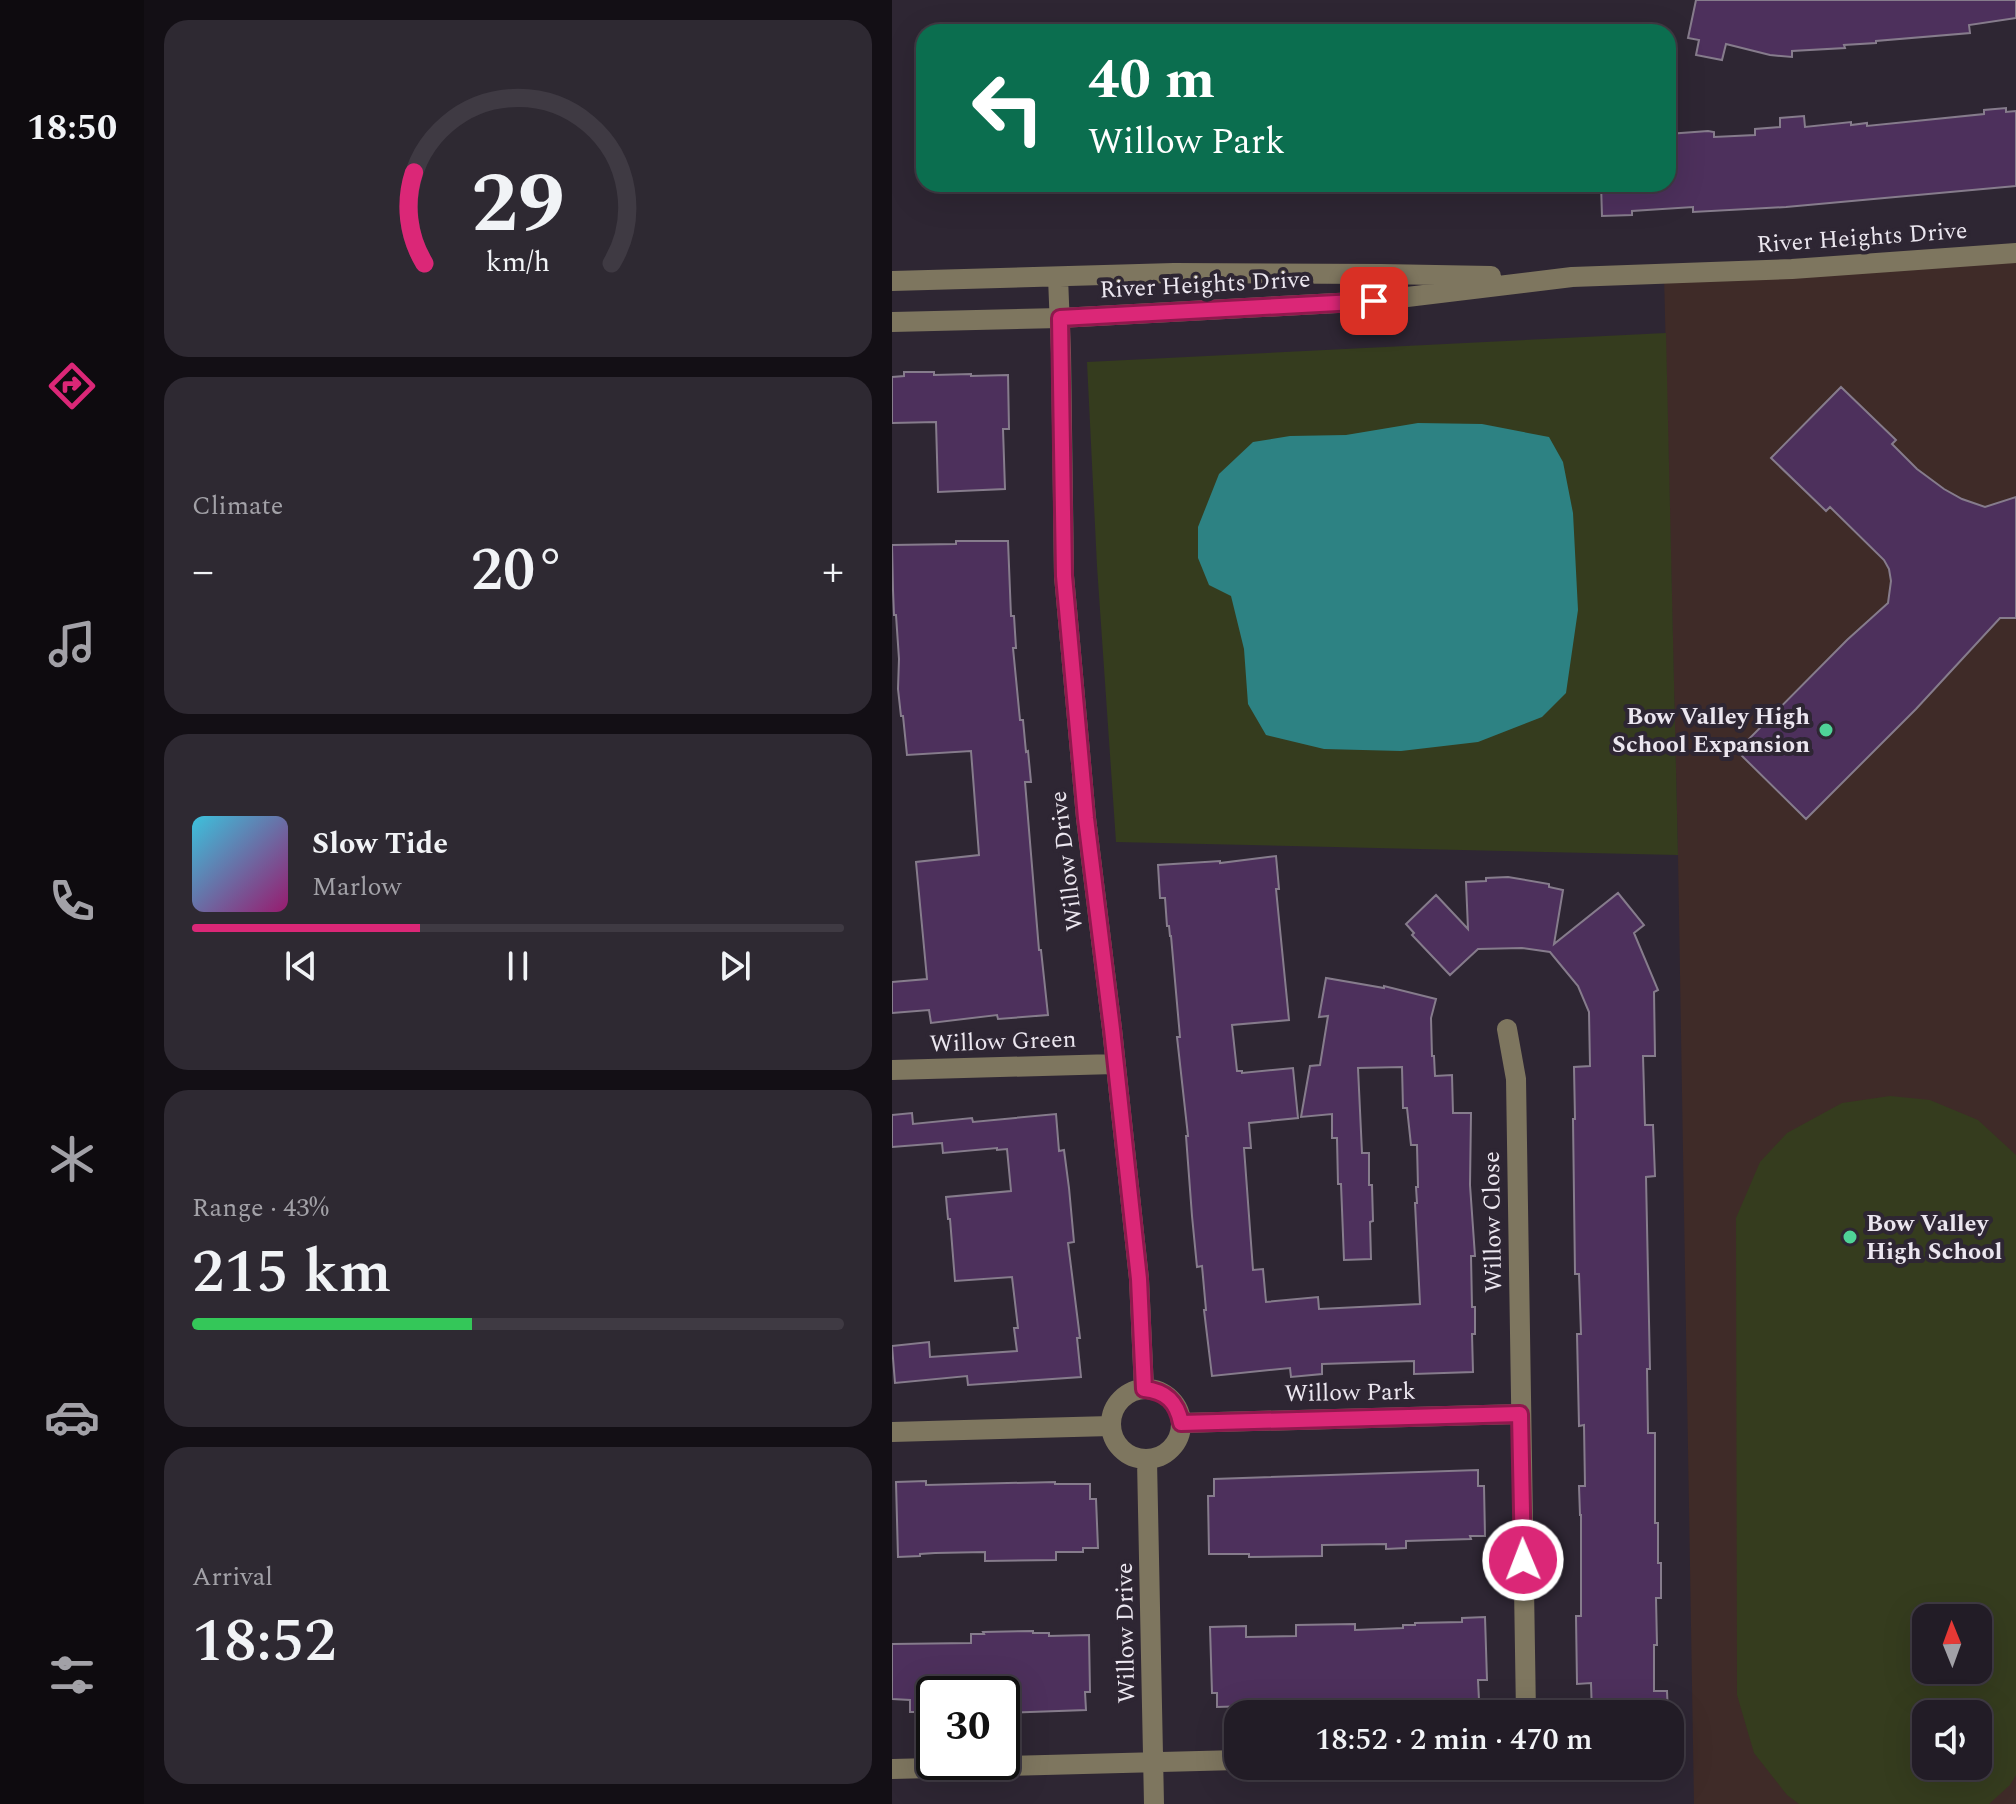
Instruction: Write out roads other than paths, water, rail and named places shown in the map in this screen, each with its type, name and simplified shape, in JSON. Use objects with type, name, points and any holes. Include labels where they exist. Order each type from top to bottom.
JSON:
[{"type":"street","name":"River Heights Drive","points":[[892,281],[1238,273],[1567,278],[1792,269],[2016,253]]},
{"type":"street","name":"Willow Drive","points":[[1058,277],[1064,576],[1086,818],[1139,1279],[1144,1389]]},
{"type":"street","name":"River Heights Drive","points":[[892,322],[1060,318],[1374,301],[1567,278]]},
{"type":"street","name":"Willow Close","points":[[1507,1029],[1516,1079],[1526,1700]]},
{"type":"street","name":"Willow Green","points":[[892,1070],[1115,1064]]},
{"type":"street","points":[[1144,1389],[1155,1390],[1173,1402],[1181,1423],[1175,1445],[1166,1453],[1147,1460],[1122,1451],[1115,1441],[1111,1418],[1123,1398],[1133,1391],[1144,1389]]},
{"type":"street","name":"Willow Park","points":[[1181,1423],[1520,1414]]},
{"type":"street","points":[[892,1432],[1111,1426]]},
{"type":"street","name":"Willow Drive","points":[[1147,1460],[1154,1804]]},
{"type":"street","points":[[892,1769],[1224,1760]]},
{"type":"place","name":"Bow Valley High School Expansion","points":[[1826,730]]},
{"type":"place","name":"Bow Valley High School","points":[[1850,1237]]}]
